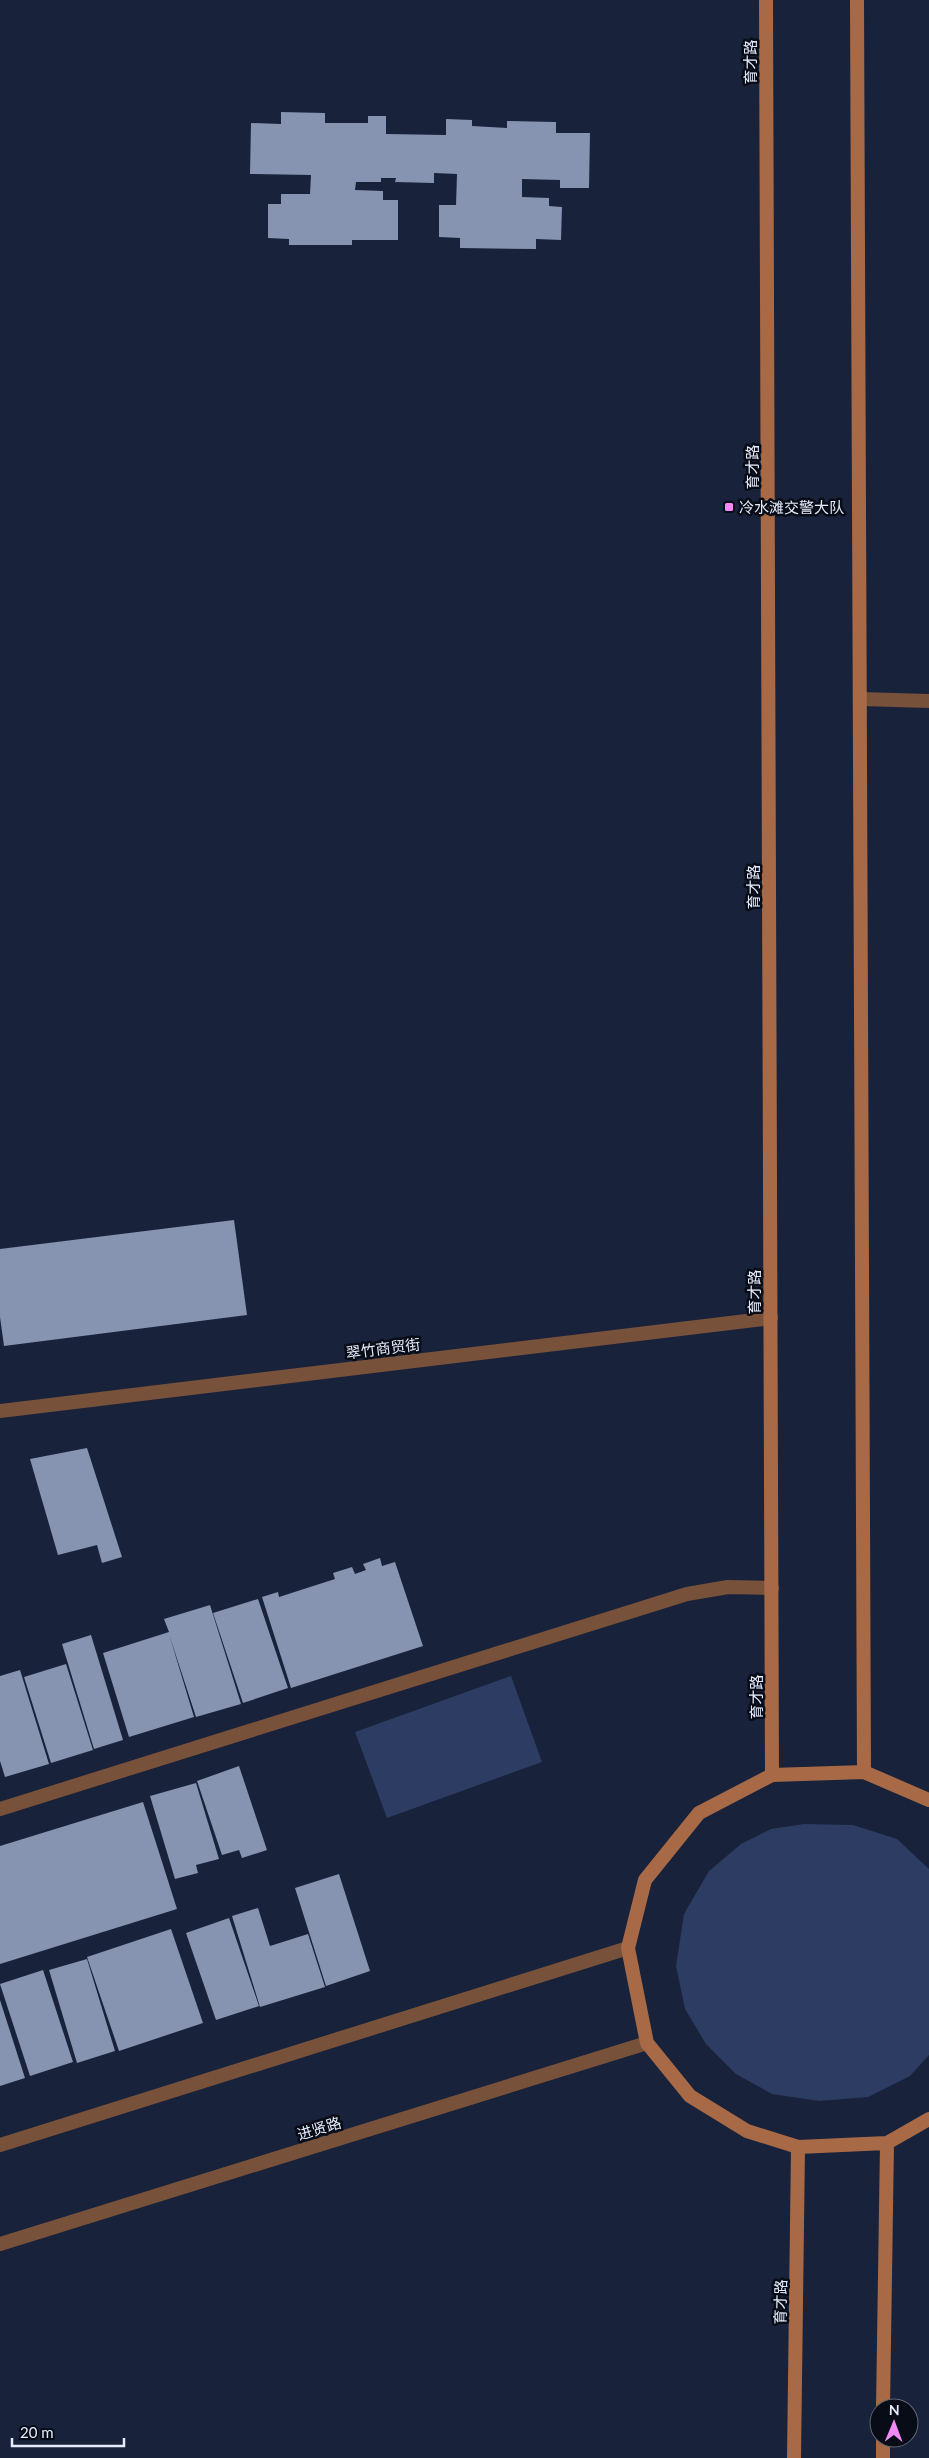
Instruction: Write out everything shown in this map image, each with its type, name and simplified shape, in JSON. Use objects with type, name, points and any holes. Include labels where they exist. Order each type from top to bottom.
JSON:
[{"type":"main road","name":"育才路","points":[[766,0],[772,1774]]},
{"type":"main road","points":[[857,0],[864,1772]]},
{"type":"main road","points":[[929,1800],[864,1772],[772,1774],[699,1813],[645,1880],[628,1948],[647,2043],[690,2096],[747,2131],[798,2147],[887,2143],[929,2119]]},
{"type":"main road","points":[[883,2398],[887,2143]]},
{"type":"main road","name":"育才路","points":[[794,2458],[798,2147]]},
{"type":"street","points":[[860,699],[929,701]]},
{"type":"street","name":"翠竹商贸街","points":[[0,1412],[771,1318]]},
{"type":"street","points":[[0,1809],[687,1594],[728,1587],[772,1588]]},
{"type":"street","points":[[0,2145],[628,1948]]},
{"type":"street","name":"进贤路","points":[[0,2244],[647,2043]]},
{"type":"shaded area","points":[[511,1676],[542,1762],[387,1818],[355,1732]]},
{"type":"shaded area","points":[[804,1824],[853,1825],[897,1839],[929,1869],[929,2055],[910,2076],[868,2097],[819,2101],[772,2094],[736,2074],[706,2044],[685,2009],[676,1966],[684,1914],[709,1871],[741,1844],[771,1829]]},
{"type":"building","points":[[281,112],[325,113],[325,123],[368,123],[368,116],[386,116],[386,134],[446,135],[446,119],[472,120],[472,126],[507,128],[507,121],[556,122],[556,133],[590,133],[589,188],[560,188],[560,180],[522,179],[522,197],[549,198],[549,206],[562,207],[561,240],[536,239],[536,249],[460,248],[460,238],[439,237],[439,205],[456,205],[457,174],[434,173],[434,183],[395,182],[396,178],[381,178],[381,182],[356,182],[355,190],[383,191],[383,200],[398,200],[398,240],[352,240],[352,245],[289,245],[289,239],[268,238],[268,204],[281,204],[281,194],[310,194],[311,175],[250,174],[251,123],[281,124]]},
{"type":"building","points":[[234,1220],[247,1315],[4,1346],[0,1317],[0,1249]]},
{"type":"building","points":[[87,1448],[122,1557],[102,1563],[97,1545],[58,1555],[30,1459]]},
{"type":"building","points":[[380,1558],[382,1566],[395,1562],[423,1646],[291,1688],[262,1597],[278,1592],[279,1597],[335,1579],[333,1573],[352,1567],[355,1574],[366,1570],[363,1564]]},
{"type":"building","points":[[258,1599],[288,1688],[243,1703],[213,1613]]},
{"type":"building","points":[[210,1605],[241,1704],[196,1717],[169,1634],[194,1717],[129,1737],[103,1653],[169,1632],[164,1619]]},
{"type":"building","points":[[91,1635],[123,1740],[94,1749],[62,1644]]},
{"type":"building","points":[[66,1664],[93,1750],[51,1763],[24,1677]]},
{"type":"building","points":[[20,1670],[49,1764],[5,1777],[0,1761],[0,1676]]},
{"type":"building","points":[[239,1766],[267,1850],[242,1858],[239,1850],[222,1855],[197,1781]]},
{"type":"building","points":[[196,1783],[219,1859],[196,1865],[198,1873],[175,1879],[150,1796]]},
{"type":"building","points":[[143,1802],[177,1909],[0,1964],[0,1846]]},
{"type":"building","points":[[339,1874],[370,1971],[326,1986],[295,1888]]},
{"type":"building","points":[[258,1908],[270,1946],[308,1934],[325,1987],[260,2007],[232,1916]]},
{"type":"building","points":[[229,1918],[259,2006],[216,2020],[186,1933]]},
{"type":"building","points":[[171,1929],[203,2023],[119,2051],[87,1957]]},
{"type":"building","points":[[87,1959],[115,2051],[77,2063],[49,1970]]},
{"type":"building","points":[[43,1970],[73,2062],[30,2076],[0,1984]]},
{"type":"building","points":[[0,2000],[25,2078],[0,2086]]},
{"type":"place","name":"冷水滩交警大队","points":[[729,507]]}]
